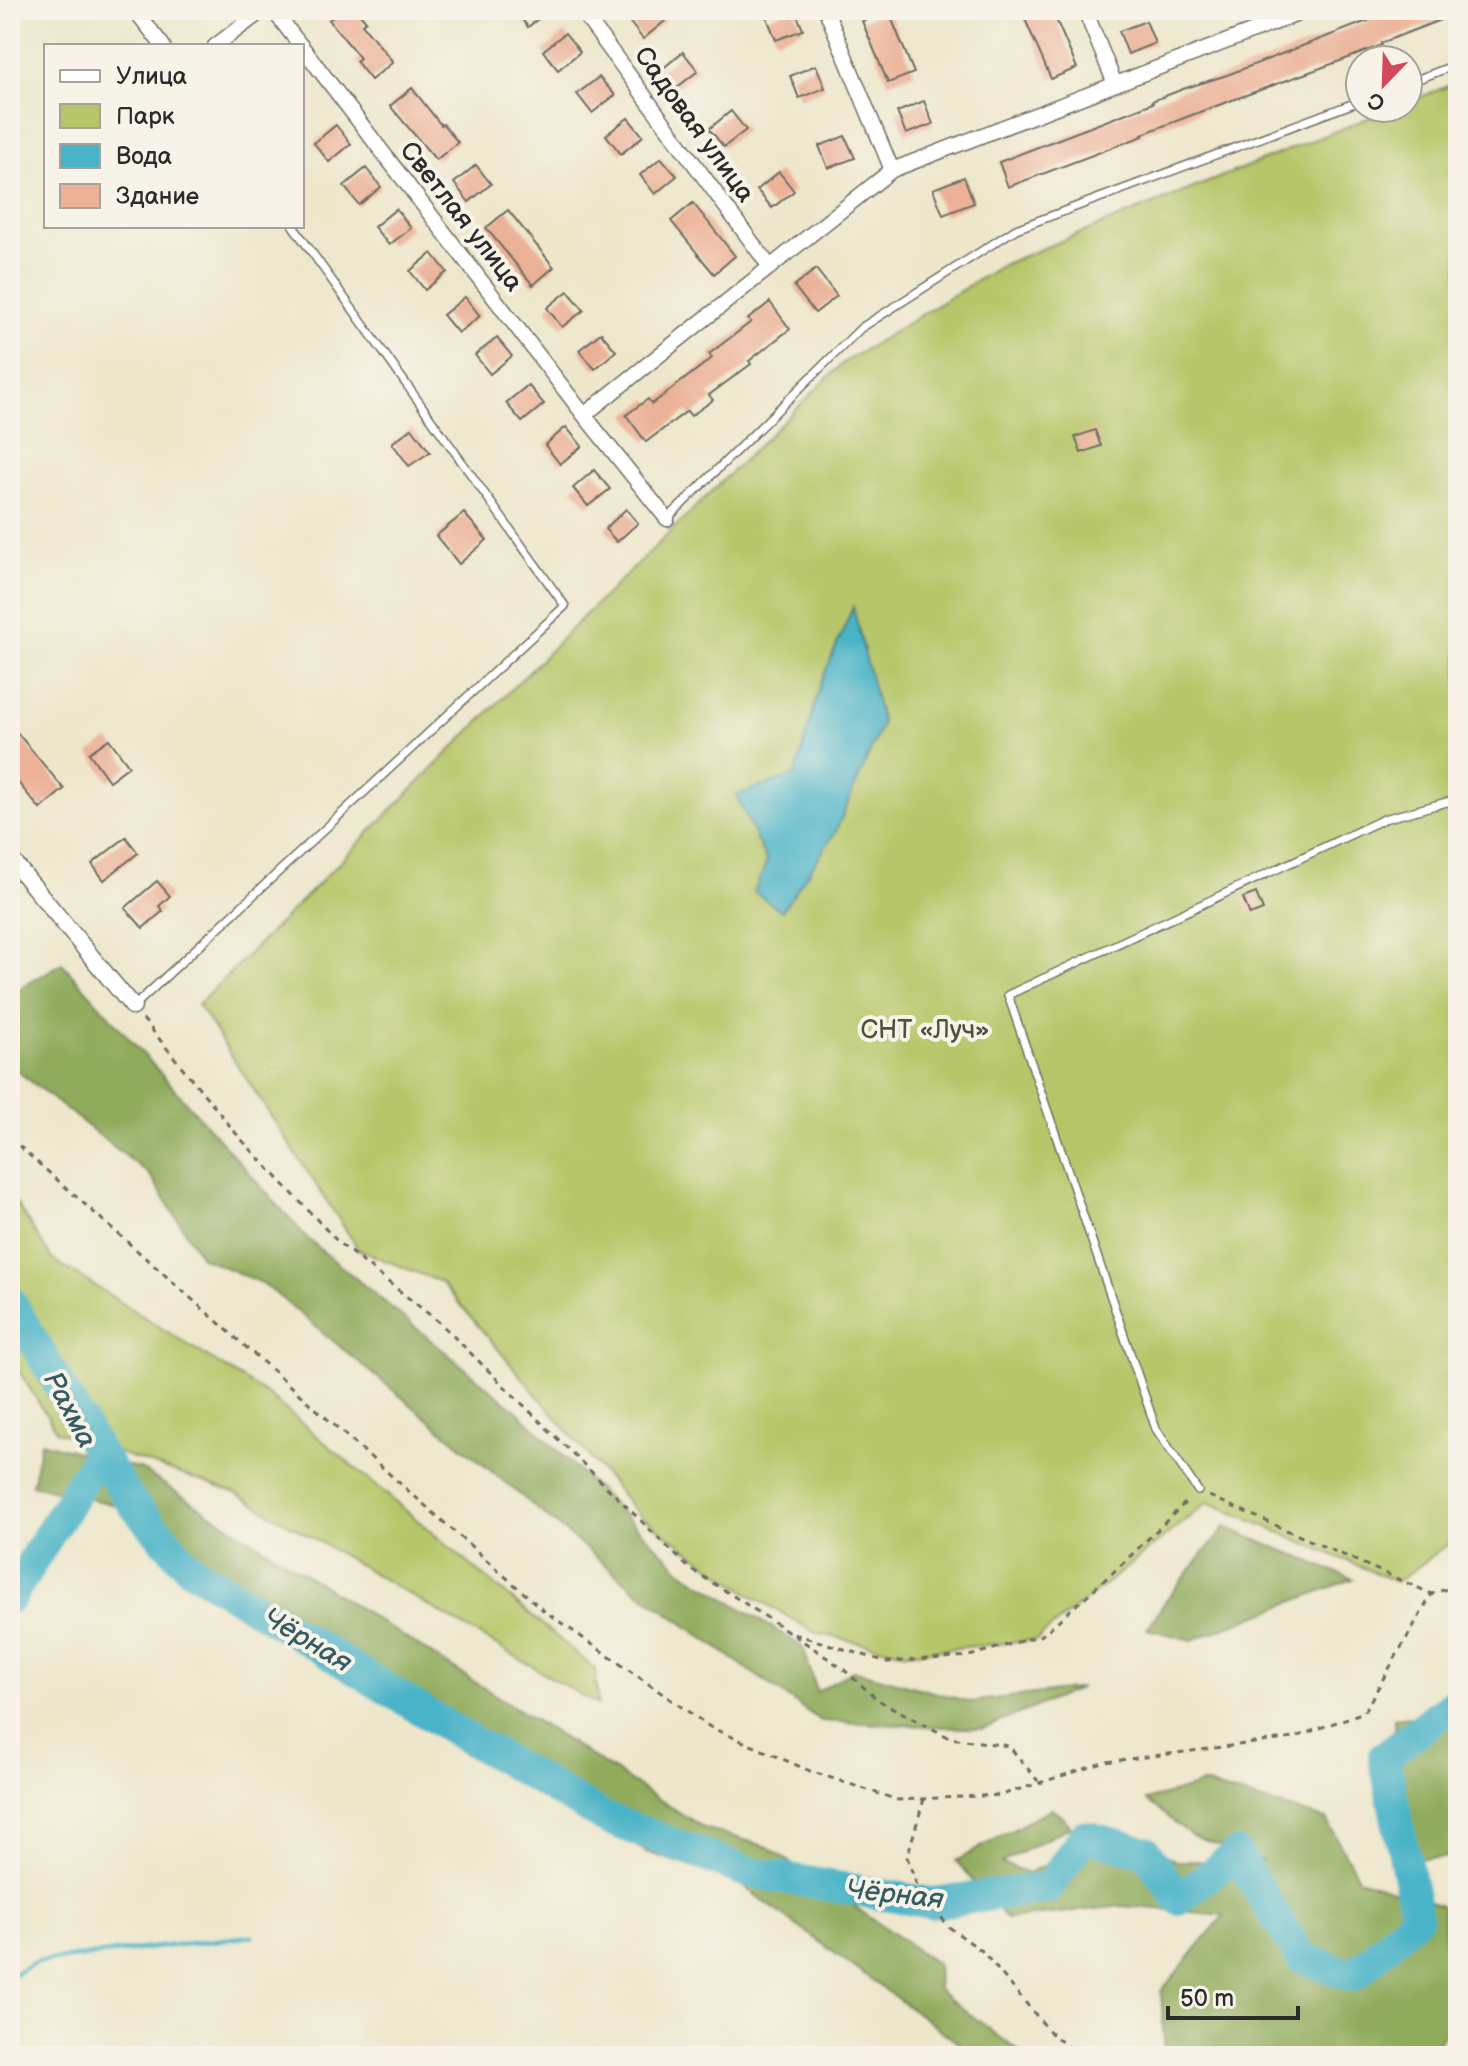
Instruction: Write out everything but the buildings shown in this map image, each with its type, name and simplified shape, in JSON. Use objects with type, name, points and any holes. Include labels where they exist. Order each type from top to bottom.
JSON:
[{"type":"street","points":[[135,10],[161,44]]},
{"type":"street","points":[[218,44],[263,10]]},
{"type":"street","name":"Светлая улица","points":[[273,10],[300,44]]},
{"type":"street","name":"Садовая улица","points":[[581,10],[770,267]]},
{"type":"street","points":[[826,10],[892,170]]},
{"type":"street","points":[[1085,10],[1115,84]]},
{"type":"street","points":[[584,415],[892,170],[1308,10]]},
{"type":"street","name":"Светлая улица","points":[[304,50],[667,519]]},
{"type":"street","points":[[10,858],[133,1007]]},
{"type":"lane","points":[[1424,77],[1458,64]]},
{"type":"lane","points":[[667,519],[861,328],[1016,229],[1344,107]]},
{"type":"lane","points":[[133,1007],[565,606],[294,228]]},
{"type":"lane","points":[[1198,1491],[1156,1429],[1008,995],[1384,819],[1458,799]]},
{"type":"path","points":[[133,1007],[239,1137],[339,1243],[440,1323],[688,1567],[842,1668],[878,1700],[950,1738],[1009,1746],[1039,1783]]},
{"type":"path","points":[[10,1138],[543,1610],[710,1727],[810,1771],[898,1800],[1001,1795],[1106,1762],[1293,1738],[1364,1712],[1432,1594],[1458,1585]]},
{"type":"path","points":[[791,1633],[887,1662],[969,1656],[1042,1635],[1198,1491],[1432,1594]]},
{"type":"path","points":[[924,1799],[907,1857],[916,1883],[931,1897],[933,1907],[949,1927],[982,1951],[1052,2034],[1079,2056]]},
{"type":"green space","name":"СНТ «Луч»","points":[[1458,82],[1458,1537],[1397,1582],[1208,1502],[1036,1640],[906,1653],[816,1633],[751,1595],[638,1514],[441,1282],[359,1250],[198,1005],[577,623],[843,363],[1004,264],[1353,124],[1424,124],[1424,96]]},
{"type":"green space","points":[[62,963],[309,1240],[517,1411],[683,1572],[803,1647],[817,1692],[853,1670],[970,1702],[1081,1688],[983,1729],[821,1721],[637,1591],[264,1284],[201,1257],[150,1175],[10,1065],[10,995]]},
{"type":"green space","points":[[10,1193],[52,1259],[268,1395],[595,1669],[598,1705],[236,1493],[57,1432],[10,1357]]},
{"type":"green space","points":[[41,1442],[140,1469],[704,1828],[768,1847],[937,1964],[938,1990],[1025,2056],[976,2056],[736,1881],[646,1852],[504,1766],[120,1506],[32,1485]]},
{"type":"green space","points":[[1225,1527],[1353,1579],[1192,1640],[1147,1629],[1166,1600]]},
{"type":"green space","points":[[1458,1715],[1458,1857],[1394,1859],[1394,1718]]},
{"type":"green space","points":[[1203,1784],[1326,1819],[1359,1879],[1442,1906],[1454,2020],[1428,2056],[1165,2056],[1161,1991],[1224,1915],[1123,1906],[1007,1919],[956,1861],[1052,1808],[1071,1826],[1001,1863],[1028,1873],[1120,1831],[1176,1861],[1263,1861],[1192,1836],[1146,1800]]},
{"type":"water","points":[[853,607],[882,724],[835,833],[782,911],[754,892],[767,862],[736,795],[795,775],[821,682]]},
{"type":"waterway","name":"Чёрная","points":[[10,1301],[132,1503],[189,1567],[460,1734],[605,1818],[748,1872],[931,1903],[1048,1888],[1084,1836],[1146,1852],[1179,1899],[1236,1854],[1302,1958],[1354,1976],[1417,1917],[1384,1757],[1458,1700]]},
{"type":"waterway","name":"Рахма","points":[[10,1598],[99,1453]]},
{"type":"waterway","points":[[10,1976],[35,1962],[252,1936]]},
{"type":"waterway","points":[[10,2032],[14,2056]]}]
